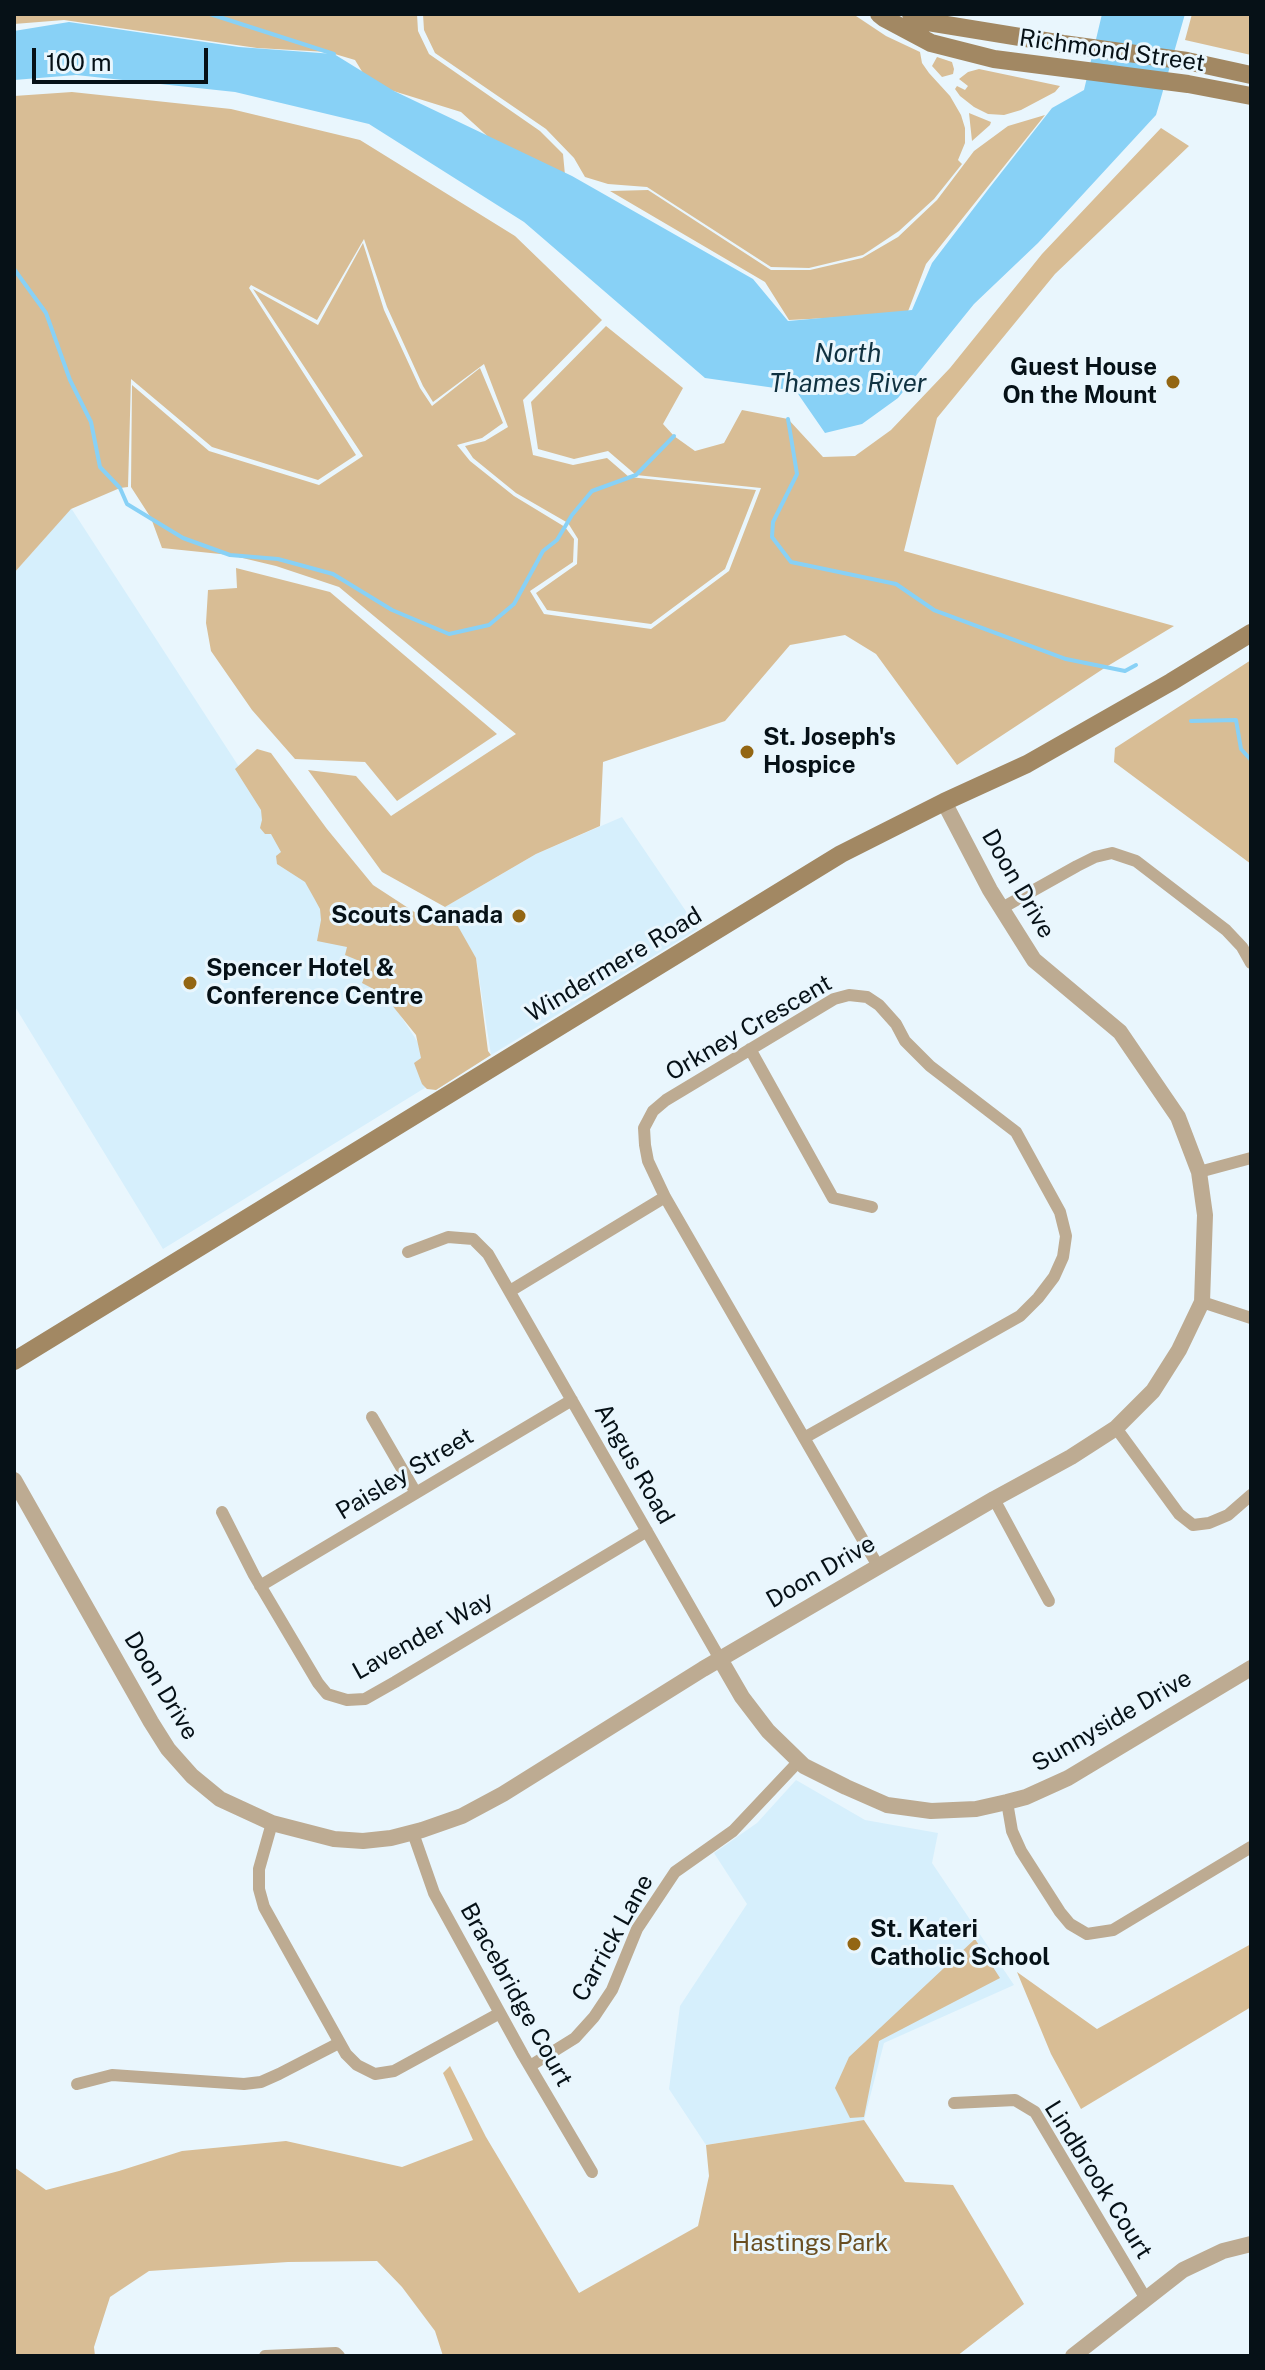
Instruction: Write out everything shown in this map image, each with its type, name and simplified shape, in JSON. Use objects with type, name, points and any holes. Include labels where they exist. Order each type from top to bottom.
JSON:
[{"type":"main road","name":"Richmond Street","points":[[879,14],[931,43],[994,59],[1188,84],[1251,96]]},
{"type":"main road","name":"Richmond Street","points":[[911,14],[928,22],[1187,61],[1251,75]]},
{"type":"main road","name":"Windermere Road","points":[[14,1361],[841,854],[1027,764],[1251,633]]},
{"type":"street","name":"Doon Drive","points":[[14,1480],[168,1749],[192,1776],[220,1799],[272,1823],[334,1839],[363,1841],[413,1833],[462,1816],[503,1794],[720,1659],[1116,1428],[1153,1391],[1179,1350],[1202,1302],[1205,1215],[1199,1172],[1178,1117],[1127,1040],[1034,960],[944,802]]},
{"type":"street","points":[[1002,908],[1077,866],[1112,853],[1136,861],[1226,930],[1242,947],[1251,963]]},
{"type":"street","name":"Orkney Crescent","points":[[804,1438],[1020,1316],[1054,1277],[1063,1257],[1066,1236],[1060,1212],[1016,1132],[930,1066],[905,1041],[896,1024],[879,1005],[867,997],[849,995],[834,999],[666,1100],[653,1111],[644,1128],[648,1161],[665,1197],[804,1438],[878,1566]]},
{"type":"street","points":[[750,1049],[833,1198],[872,1207]]},
{"type":"street","points":[[1199,1172],[1251,1158]]},
{"type":"street","points":[[510,1291],[665,1197]]},
{"type":"street","name":"Angus Road","points":[[408,1252],[448,1237],[473,1239],[488,1254],[720,1659]]},
{"type":"street","points":[[1202,1302],[1251,1318]]},
{"type":"street","name":"Paisley Street","points":[[260,1586],[572,1400]]},
{"type":"street","points":[[372,1417],[416,1493]]},
{"type":"street","points":[[1116,1428],[1179,1514],[1193,1525],[1209,1523],[1228,1515],[1251,1495]]},
{"type":"street","points":[[994,1499],[1049,1601]]},
{"type":"street","points":[[222,1512],[260,1586]]},
{"type":"street","name":"Lavender Way","points":[[260,1586],[327,1694],[347,1700],[365,1699],[647,1531]]},
{"type":"street","name":"Sunnyside Drive","points":[[720,1659],[742,1697],[768,1731],[804,1766],[887,1805],[931,1811],[976,1809],[1026,1797],[1068,1778],[1251,1668]]},
{"type":"street","name":"Carrick Lane","points":[[530,2066],[575,2038],[594,2017],[612,1990],[637,1929],[675,1872],[733,1831],[799,1761]]},
{"type":"street","points":[[1007,1802],[1012,1831],[1021,1851],[1060,1912],[1070,1924],[1087,1934],[1113,1930],[1251,1847]]},
{"type":"street","points":[[272,1823],[259,1869],[259,1889],[264,1907],[339,2043],[357,2065],[375,2074],[394,2071],[500,2013]]},
{"type":"street","name":"Bracebridge Court","points":[[413,1833],[434,1893],[592,2172]]},
{"type":"street","points":[[77,2084],[112,2075],[230,2084],[261,2082],[339,2043]]},
{"type":"street","name":"Lindbrook Court","points":[[954,2103],[1015,2100],[1035,2112],[1146,2299]]},
{"type":"street","points":[[1073,2356],[1183,2270],[1223,2251],[1251,2244]]},
{"type":"street","points":[[265,2356],[336,2353],[339,2356]]},
{"type":"shaded area","points":[[71,508],[441,1078],[163,1249],[14,1005],[14,573]]},
{"type":"shaded area","points":[[622,817],[698,929],[491,1055],[476,958],[445,907],[536,854]]},
{"type":"shaded area","name":"St. Kateri Catholic School","points":[[796,1780],[865,1820],[938,1833],[932,1863],[1014,1985],[884,2043],[864,2120],[706,2145],[669,2089],[680,2006],[747,1904],[714,1853],[757,1823]]},
{"type":"green space","points":[[14,14],[417,14],[418,31],[429,54],[540,131],[563,154],[565,175],[495,143],[461,112],[387,89],[366,78],[355,60],[328,52],[257,48],[64,20],[14,24]]},
{"type":"green space","points":[[423,14],[853,14],[886,36],[920,52],[922,63],[950,96],[961,115],[965,143],[958,160],[962,164],[934,199],[899,231],[863,255],[809,268],[771,267],[647,187],[608,184],[585,177],[574,158],[546,129],[435,53],[424,30]]},
{"type":"green space","points":[[1192,14],[1251,14],[1251,55],[1185,40]]},
{"type":"green space","points":[[937,57],[952,62],[953,74],[942,77],[932,66]]},
{"type":"green space","points":[[979,69],[1060,86],[1055,92],[1021,110],[1004,115],[988,114],[974,107],[955,89],[957,86],[965,90],[968,86],[959,79]]},
{"type":"green space","points":[[72,92],[231,109],[360,140],[515,236],[602,320],[523,400],[533,455],[573,465],[607,458],[629,477],[756,490],[725,569],[651,624],[547,610],[536,593],[577,564],[578,539],[568,523],[516,493],[473,458],[465,446],[485,441],[508,427],[484,364],[433,402],[387,307],[364,239],[317,320],[251,285],[249,288],[356,455],[318,480],[212,447],[131,379],[128,487],[71,509],[14,573],[14,96]]},
{"type":"green space","points":[[969,113],[991,122],[972,141]]},
{"type":"green space","points":[[1045,115],[926,264],[907,314],[789,320],[765,282],[610,191],[648,190],[771,270],[810,270],[862,258],[898,237],[937,200],[974,151],[1008,126]]},
{"type":"green space","points":[[1161,128],[1189,146],[1055,274],[937,418],[904,551],[1174,626],[957,765],[876,654],[845,635],[790,645],[725,721],[603,762],[600,826],[536,854],[445,907],[382,872],[308,770],[356,776],[391,816],[516,734],[339,587],[276,566],[230,555],[162,548],[151,518],[131,487],[132,385],[209,451],[319,485],[363,456],[253,289],[318,325],[363,243],[384,310],[420,388],[432,406],[480,368],[503,423],[482,438],[457,445],[470,461],[514,496],[565,527],[574,539],[573,562],[530,591],[544,614],[651,629],[729,571],[761,488],[636,475],[608,451],[574,459],[538,449],[531,402],[606,326],[683,388],[663,424],[695,451],[724,443],[742,410],[788,419],[823,457],[855,456],[891,430],[950,368],[1042,254]]},
{"type":"green space","points":[[236,568],[330,592],[497,734],[397,801],[365,762],[295,759],[252,710],[211,651],[206,623],[208,590],[237,588]]},
{"type":"green space","points":[[1251,660],[1251,864],[1114,762],[1115,748]]},
{"type":"green space","points":[[257,749],[271,753],[373,885],[419,915],[442,922],[455,921],[476,958],[491,1055],[436,1090],[427,1089],[422,1084],[414,1063],[421,1058],[416,1035],[383,994],[362,983],[369,965],[345,955],[347,947],[317,941],[320,909],[305,882],[277,864],[276,856],[281,852],[271,834],[265,834],[260,828],[261,810],[235,769]]},
{"type":"green space","points":[[975,1939],[1000,1978],[879,2041],[864,2117],[850,2118],[835,2088],[849,2057]]},
{"type":"green space","points":[[1251,1944],[1251,2007],[1081,2109],[1051,2054],[1017,1972],[1097,2029]]},
{"type":"green space","name":"Hastings Park","points":[[450,2066],[486,2137],[579,2293],[698,2226],[709,2176],[706,2145],[864,2120],[905,2182],[953,2185],[1024,2304],[957,2356],[443,2356],[435,2331],[402,2287],[377,2261],[288,2262],[149,2271],[110,2297],[94,2347],[95,2356],[14,2356],[14,2167],[46,2190],[182,2151],[286,2141],[402,2167],[473,2140],[443,2073]]},
{"type":"water","name":"North Thames River","points":[[1102,14],[1185,14],[1156,115],[1038,243],[974,304],[898,398],[862,424],[825,433],[796,391],[705,378],[524,222],[369,124],[235,92],[76,75],[14,80],[14,31],[69,22],[239,47],[334,54],[394,91],[572,176],[753,279],[788,321],[912,310],[932,263],[990,187],[1052,108],[1084,90]]},
{"type":"waterway","points":[[210,14],[334,54]]},
{"type":"waterway","points":[[14,269],[46,313],[70,380],[91,422],[100,467],[120,488],[127,504],[183,538],[230,555],[278,559],[333,574],[392,610],[449,634],[489,625],[514,604],[543,551],[557,540],[592,491],[636,475],[674,436]]},
{"type":"waterway","points":[[788,419],[797,474],[773,522],[772,537],[791,562],[896,584],[934,610],[1066,659],[1125,671],[1136,665]]},
{"type":"waterway","points":[[1191,721],[1236,720],[1241,749],[1251,760]]},
{"type":"place","name":"Guest House On the Mount","points":[[1173,382]]},
{"type":"place","name":"St. Joseph's Hospice","points":[[747,752]]},
{"type":"place","name":"Scouts Canada","points":[[519,916]]},
{"type":"place","name":"Spencer Hotel & Conference Centre","points":[[190,983]]},
{"type":"place","name":"St. Kateri Catholic School","points":[[854,1944]]}]
